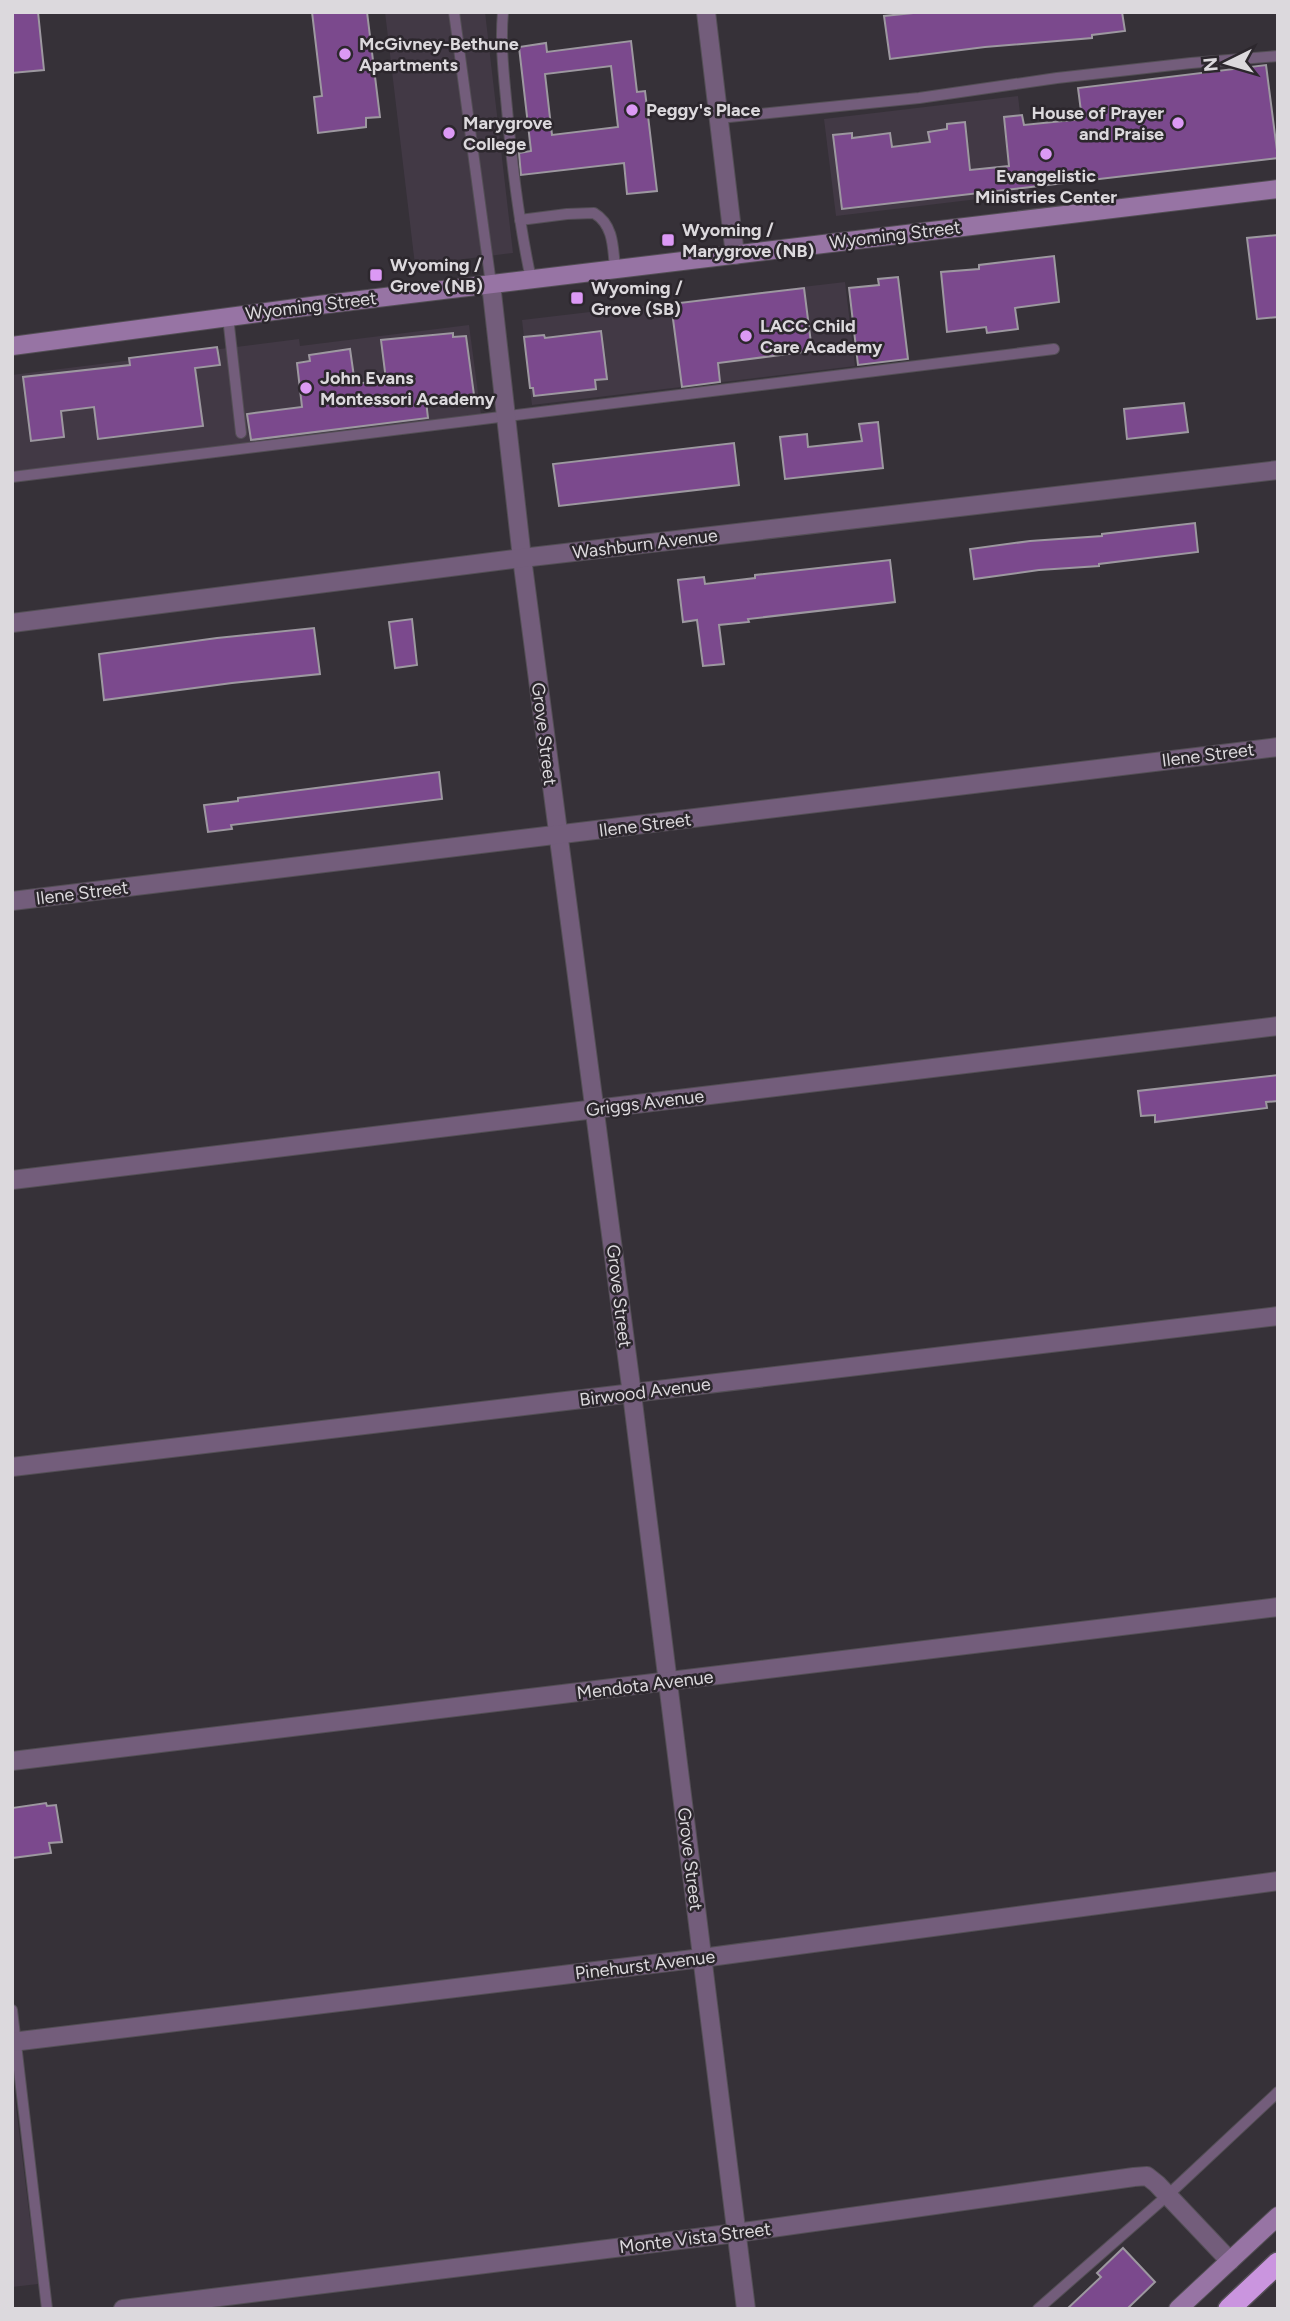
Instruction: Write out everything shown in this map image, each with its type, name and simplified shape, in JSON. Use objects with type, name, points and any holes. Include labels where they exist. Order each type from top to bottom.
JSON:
[{"type":"highway","points":[[1228,2309],[1278,2263]]},
{"type":"street","points":[[706,12],[735,255]]},
{"type":"street","name":"Wyoming Street","points":[[12,346],[531,279],[1278,189]]},
{"type":"street","name":"Grove Street","points":[[491,284],[557,836],[632,1394],[746,2309]]},
{"type":"street","name":"Washburn Avenue","points":[[12,623],[522,558],[1278,470]]},
{"type":"street","name":"Ilene Street","points":[[12,901],[1278,747]]},
{"type":"street","name":"Griggs Avenue","points":[[12,1180],[1278,1026]]},
{"type":"street","name":"Birwood Avenue","points":[[12,1467],[1278,1316]]},
{"type":"street","name":"Mendota Avenue","points":[[12,1761],[1278,1607]]},
{"type":"street","name":"Pinehurst Avenue","points":[[14,2042],[702,1958],[1278,1881]]},
{"type":"street","name":"Monte Vista Street","points":[[123,2309],[736,2233],[1134,2176],[1147,2176],[1230,2261]]},
{"type":"street","points":[[1178,2309],[1278,2216]]},
{"type":"lane","points":[[454,12],[491,284]]},
{"type":"lane","points":[[503,12],[501,38],[512,164],[531,279]]},
{"type":"lane","points":[[719,118],[919,98],[1097,74],[1278,56]]},
{"type":"lane","points":[[520,220],[594,213],[607,225],[611,235],[615,269]]},
{"type":"lane","points":[[228,317],[241,433]]},
{"type":"lane","points":[[12,477],[1054,349]]},
{"type":"lane","points":[[12,2010],[47,2309]]},
{"type":"lane","points":[[1038,2309],[1168,2195],[1278,2092]]},
{"type":"shaded area","name":"Marygrove College","points":[[385,12],[485,12],[513,253],[415,265]]},
{"type":"shaded area","points":[[1018,96],[1029,193],[836,216],[824,119]]},
{"type":"shaded area","name":"LACC Child Care Academy","points":[[845,282],[855,366],[532,405],[522,320]]},
{"type":"shaded area","points":[[469,325],[481,415],[232,448],[12,471],[12,375],[299,339],[300,346]]},
{"type":"shaded area","points":[[12,2075],[38,2284],[12,2287]]},
{"type":"building","points":[[12,12],[38,12],[44,70],[12,73]]},
{"type":"building","name":"McGivney-Bethune Apartments","points":[[312,12],[367,12],[380,117],[366,118],[366,127],[318,133],[314,97],[322,96]]},
{"type":"building","points":[[923,12],[1122,12],[1125,31],[1092,35],[1092,38],[985,47],[890,59],[884,16]]},
{"type":"building","name":"Peggy's Place","points":[[631,41],[637,92],[645,91],[657,191],[627,194],[624,163],[521,175],[519,153],[531,151],[519,47],[546,43],[547,52]],"holes":[[[611,66],[618,127],[552,135],[545,74]]]},
{"type":"building","points":[[1266,65],[1278,158],[842,209],[833,135],[852,133],[852,138],[890,133],[892,147],[930,142],[928,132],[947,129],[947,124],[965,122],[970,170],[1009,166],[1004,117],[1022,115],[1024,125],[1082,119],[1078,88]]},
{"type":"building","points":[[1278,235],[1278,317],[1257,319],[1247,238]]},
{"type":"building","points":[[1054,256],[1059,302],[1015,308],[1018,329],[987,333],[986,327],[947,332],[941,272],[979,269],[979,265]]},
{"type":"building","points":[[898,277],[908,359],[858,365],[849,288],[879,285],[878,279]]},
{"type":"building","points":[[804,288],[812,351],[718,363],[720,382],[682,387],[671,304]]},
{"type":"building","points":[[601,331],[607,379],[595,380],[596,389],[534,396],[533,388],[530,388],[524,337],[544,335],[545,338]]},
{"type":"building","points":[[453,333],[453,337],[466,336],[474,395],[426,401],[428,418],[251,440],[247,414],[302,407],[297,363],[310,361],[309,355],[350,349],[355,384],[386,380],[381,340]]},
{"type":"building","points":[[217,347],[220,365],[195,368],[203,426],[98,439],[94,407],[61,411],[64,437],[31,441],[23,377],[130,365],[129,358]]},
{"type":"building","points":[[1184,403],[1188,432],[1127,439],[1124,409]]},
{"type":"building","points":[[878,422],[883,468],[785,479],[780,437],[807,434],[808,447],[862,441],[859,424]]},
{"type":"building","points":[[734,443],[739,485],[559,506],[553,464]]},
{"type":"building","points":[[1195,523],[1198,552],[974,579],[970,549],[1102,536]]},
{"type":"building","points":[[890,560],[895,602],[748,619],[749,622],[719,625],[724,664],[703,666],[697,620],[683,622],[678,580],[704,577],[705,584],[755,578],[755,575]]},
{"type":"building","points":[[412,619],[417,665],[395,668],[389,622]]},
{"type":"building","points":[[314,628],[320,674],[104,700],[99,654]]},
{"type":"building","points":[[439,772],[442,799],[231,825],[232,829],[208,832],[204,805],[238,801],[238,798]]},
{"type":"building","points":[[1278,1075],[1278,1101],[1266,1102],[1267,1108],[1155,1122],[1155,1115],[1141,1116],[1138,1091]]},
{"type":"building","points":[[46,1803],[47,1806],[56,1805],[62,1842],[49,1843],[51,1853],[12,1858],[12,1808]]},
{"type":"building","points":[[1123,2248],[1155,2282],[1127,2309],[1067,2309],[1101,2277],[1097,2273]]},
{"type":"place","name":"McGivney-Bethune Apartments","points":[[345,54]]},
{"type":"place","name":"Peggy's Place","points":[[632,110]]},
{"type":"place","name":"House of Prayer and Praise","points":[[1178,123]]},
{"type":"place","name":"Marygrove College","points":[[449,133]]},
{"type":"place","name":"Evangelistic Ministries Center","points":[[1046,154]]},
{"type":"place","name":"Wyoming / Marygrove (NB)","points":[[668,240]]},
{"type":"place","name":"Wyoming / Grove (NB)","points":[[376,275]]},
{"type":"place","name":"Wyoming / Grove (SB)","points":[[577,298]]},
{"type":"place","name":"LACC Child Care Academy","points":[[746,336]]},
{"type":"place","name":"John Evans Montessori Academy","points":[[306,388]]}]
